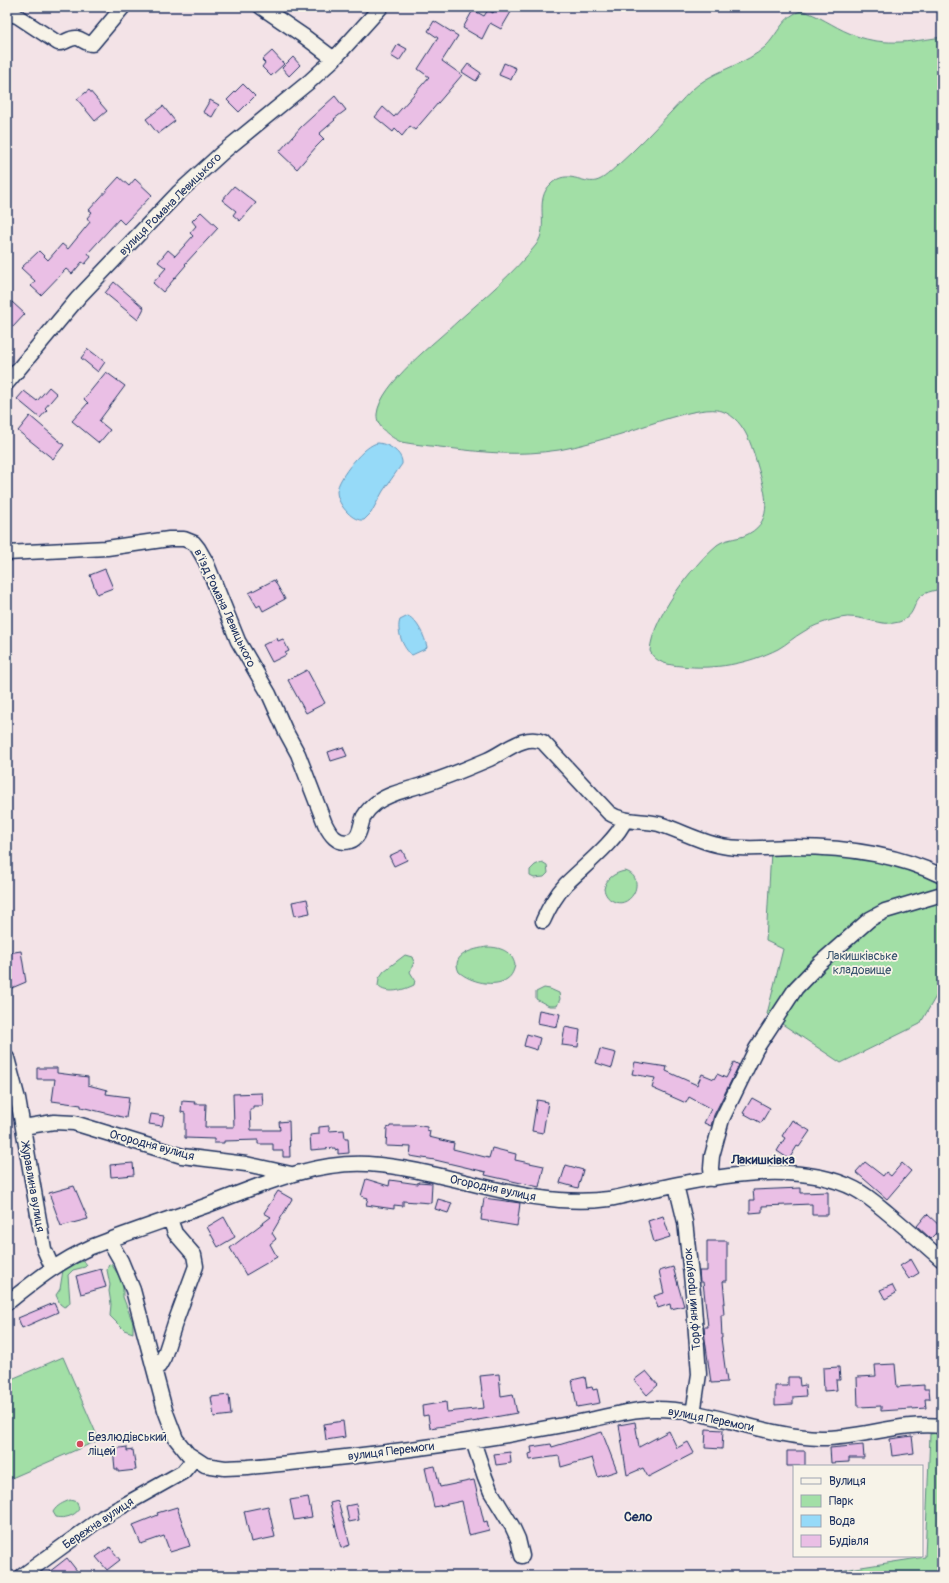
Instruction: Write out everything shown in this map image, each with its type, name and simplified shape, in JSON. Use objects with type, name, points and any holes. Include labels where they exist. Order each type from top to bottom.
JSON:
[{"type":"street","points":[[7,13],[17,16],[58,43],[65,43],[77,38],[92,44],[123,7]]},
{"type":"street","points":[[260,7],[334,58]]},
{"type":"street","name":"вулиця Романа Левицького","points":[[7,383],[78,298],[178,193],[223,152],[310,81],[334,58],[381,7]]},
{"type":"street","name":"в’їзд Романа Левицького","points":[[7,553],[107,548],[169,539],[184,539],[194,543],[206,562],[238,641],[269,694],[285,730],[298,754],[325,824],[330,833],[339,841],[348,842],[354,839],[359,834],[366,813],[377,802],[385,797],[489,760],[522,742],[531,739],[543,742],[609,813],[625,820]]},
{"type":"street","points":[[543,921],[550,905],[561,890],[604,848],[622,827],[625,820],[656,824],[699,840],[726,847],[747,849],[810,847],[881,855],[914,864],[942,876]]},
{"type":"street","points":[[712,1179],[712,1156],[722,1119],[756,1049],[796,988],[812,970],[876,915],[942,894]]},
{"type":"street","name":"Журавлина вулиця","points":[[7,1058],[12,1098],[23,1127],[42,1240],[46,1257],[52,1267]]},
{"type":"street","name":"Огородня вулиця","points":[[23,1127],[54,1122],[74,1123],[182,1156],[246,1164],[292,1174],[337,1165],[380,1165],[415,1171],[532,1197],[569,1202],[610,1199],[712,1179],[756,1174],[785,1173],[812,1175],[837,1181],[870,1198],[942,1260]]},
{"type":"street","points":[[7,1303],[52,1267],[78,1253],[109,1240],[292,1174]]},
{"type":"street","name":"Торф'яний провулок","points":[[676,1186],[685,1222],[693,1293],[694,1327],[699,1374],[693,1414]]},
{"type":"street","points":[[154,1368],[159,1366],[164,1357],[196,1266],[194,1255],[175,1233],[170,1218]]},
{"type":"street","name":"вулиця Перемоги","points":[[109,1240],[129,1279],[165,1410],[174,1434],[182,1448],[194,1459],[205,1465],[215,1467],[248,1468],[404,1450],[473,1441],[555,1427],[642,1409],[666,1409],[787,1435],[810,1438],[842,1438],[915,1424],[942,1426]]},
{"type":"street","points":[[473,1441],[489,1487],[512,1526],[518,1539],[522,1556]]},
{"type":"street","name":"Бережна вулиця","points":[[22,1576],[103,1517],[183,1472],[194,1459]]},
{"type":"green space","points":[[802,11],[814,15],[849,33],[872,40],[884,42],[907,42],[942,37],[942,589],[928,592],[920,597],[909,616],[899,622],[885,623],[855,617],[840,618],[812,627],[778,649],[755,659],[731,665],[706,667],[672,665],[659,661],[650,651],[652,638],[665,608],[685,579],[707,554],[720,543],[744,536],[753,531],[760,525],[766,510],[763,483],[748,437],[738,421],[731,415],[722,411],[713,410],[687,413],[575,447],[544,452],[504,453],[401,442],[384,431],[377,419],[377,414],[380,402],[398,377],[424,351],[499,284],[536,245],[542,229],[543,197],[546,190],[552,183],[564,177],[585,181],[596,181],[605,177],[658,126],[695,87],[715,74],[758,53],[765,47],[790,16]]},
{"type":"green space","name":"Лакишківське кладовище","points":[[771,851],[866,856],[942,879],[942,986],[920,1024],[841,1063],[767,1014],[783,949],[766,941]]},
{"type":"green space","points":[[542,862],[547,865],[548,873],[544,877],[534,878],[530,876],[530,870],[535,865]]},
{"type":"green space","points":[[625,871],[632,874],[636,886],[631,897],[620,903],[610,899],[604,889],[611,877],[617,873]]},
{"type":"green space","points":[[487,947],[505,951],[513,960],[515,965],[512,973],[509,978],[502,982],[483,983],[469,979],[459,972],[457,966],[460,957],[470,951]]},
{"type":"green space","points":[[405,955],[412,957],[414,962],[410,972],[415,980],[414,985],[395,991],[381,989],[378,986],[379,978],[384,971]]},
{"type":"green space","points":[[544,988],[559,993],[560,999],[557,1006],[549,1006],[536,999],[536,992]]},
{"type":"green space","points":[[84,1261],[87,1265],[85,1267],[73,1270],[68,1275],[70,1302],[64,1307],[60,1304],[56,1295],[60,1289],[63,1270],[69,1265]]},
{"type":"green space","points":[[109,1264],[112,1265],[123,1282],[123,1297],[133,1323],[133,1333],[124,1330],[110,1316],[110,1285],[107,1270]]},
{"type":"green space","points":[[63,1357],[99,1440],[7,1480],[7,1381]]},
{"type":"green space","points":[[942,1432],[942,1576],[819,1576],[855,1568],[925,1557],[930,1434]]},
{"type":"green space","points":[[70,1500],[77,1502],[79,1509],[69,1516],[62,1518],[56,1517],[53,1512],[56,1508],[60,1504]]},
{"type":"water","points":[[378,443],[391,447],[398,453],[402,460],[402,464],[383,491],[371,513],[364,520],[360,520],[351,516],[344,508],[339,500],[337,491],[342,478],[353,462],[366,449]]},
{"type":"water","points":[[408,616],[420,629],[427,647],[412,655],[403,644],[399,629],[400,620]]},
{"type":"building","points":[[495,7],[514,7],[501,29],[490,23],[482,39],[463,28],[473,10],[484,16],[488,10],[493,13]]},
{"type":"building","points":[[434,21],[458,36],[442,61],[462,75],[415,130],[410,126],[402,136],[395,129],[393,132],[375,117],[383,107],[394,117],[429,77],[418,69],[438,38],[428,31]]},
{"type":"building","points":[[398,44],[407,49],[399,61],[391,56]]},
{"type":"building","points":[[272,51],[284,64],[271,76],[262,67],[265,63],[262,60]]},
{"type":"building","points":[[293,57],[300,65],[289,76],[282,68]]},
{"type":"building","points":[[504,63],[516,68],[511,80],[499,75]]},
{"type":"building","points":[[468,64],[481,73],[476,81],[462,72]]},
{"type":"building","points":[[243,84],[255,96],[239,112],[227,100]]},
{"type":"building","points":[[89,90],[107,111],[95,121],[77,99]]},
{"type":"building","points":[[335,96],[346,110],[334,119],[335,120],[319,134],[324,139],[297,169],[279,152],[301,127]]},
{"type":"building","points":[[210,100],[219,105],[212,117],[203,112]]},
{"type":"building","points":[[163,106],[175,121],[158,134],[146,119]]},
{"type":"building","points":[[119,177],[129,186],[135,179],[152,195],[124,224],[119,219],[88,253],[91,257],[85,264],[82,262],[72,274],[66,269],[41,295],[31,286],[35,281],[21,268],[39,251],[48,260],[62,244],[68,249],[90,222],[87,218],[92,212],[89,210]]},
{"type":"building","points":[[234,186],[256,203],[240,221],[233,215],[236,211],[222,200]]},
{"type":"building","points":[[201,212],[218,228],[185,264],[186,265],[163,292],[153,283],[166,268],[158,262],[168,250],[175,256],[193,236],[190,233],[196,226],[192,221]]},
{"type":"building","points":[[114,282],[144,308],[138,320],[105,293]]},
{"type":"building","points":[[12,302],[25,314],[13,327],[7,322],[7,307]]},
{"type":"building","points":[[88,349],[105,362],[98,372],[81,358]]},
{"type":"building","points":[[106,372],[125,386],[99,421],[110,430],[99,443],[72,421],[88,403],[84,399]]},
{"type":"building","points":[[49,387],[57,394],[45,408],[47,410],[40,418],[17,399],[24,391],[37,401]]},
{"type":"building","points":[[30,416],[64,445],[53,459],[18,431]]},
{"type":"building","points":[[105,569],[113,588],[97,594],[90,575]]},
{"type":"building","points":[[274,580],[285,599],[263,611],[260,605],[257,607],[249,593]]},
{"type":"building","points":[[277,638],[278,641],[283,639],[289,651],[285,653],[286,655],[272,662],[263,645]]},
{"type":"building","points":[[307,670],[325,703],[306,713],[288,680]]},
{"type":"building","points":[[343,747],[347,756],[331,761],[328,752]]},
{"type":"building","points":[[402,850],[407,860],[394,866],[389,856]]},
{"type":"building","points":[[307,899],[310,913],[295,916],[292,902]]},
{"type":"building","points":[[21,951],[26,982],[7,990],[7,968],[11,967],[8,953]]},
{"type":"building","points":[[539,1010],[560,1014],[557,1027],[537,1023]]},
{"type":"building","points":[[565,1027],[580,1030],[578,1047],[562,1045]]},
{"type":"building","points":[[527,1034],[540,1038],[537,1050],[524,1046]]},
{"type":"building","points":[[600,1049],[616,1053],[612,1068],[596,1063]]},
{"type":"building","points":[[635,1062],[667,1067],[666,1071],[697,1085],[702,1074],[714,1079],[717,1074],[726,1078],[734,1062],[739,1065],[714,1115],[711,1126],[704,1123],[711,1109],[689,1097],[686,1103],[652,1088],[655,1078],[632,1074]]},
{"type":"building","points":[[37,1068],[57,1068],[57,1073],[88,1077],[88,1085],[107,1090],[106,1094],[129,1097],[126,1118],[81,1107],[81,1105],[52,1101],[55,1079],[37,1079]]},
{"type":"building","points":[[262,1093],[263,1106],[253,1106],[253,1109],[250,1109],[251,1130],[280,1130],[279,1122],[289,1121],[290,1157],[283,1157],[283,1151],[273,1151],[273,1144],[258,1144],[258,1140],[224,1141],[224,1143],[214,1143],[214,1139],[185,1138],[185,1113],[181,1112],[182,1101],[195,1102],[194,1104],[206,1104],[205,1127],[234,1127],[233,1094]]},
{"type":"building","points":[[752,1098],[770,1108],[761,1123],[743,1113]]},
{"type":"building","points":[[537,1100],[548,1102],[543,1133],[532,1131]]},
{"type":"building","points":[[151,1114],[164,1116],[162,1126],[149,1124]]},
{"type":"building","points":[[792,1120],[810,1131],[799,1147],[797,1146],[789,1159],[777,1151],[785,1138],[782,1136]]},
{"type":"building","points":[[415,1125],[427,1127],[427,1130],[430,1131],[429,1137],[454,1143],[453,1149],[489,1158],[492,1148],[516,1154],[515,1160],[544,1166],[539,1187],[485,1175],[486,1172],[435,1160],[410,1156],[411,1147],[386,1146],[387,1128],[390,1126]]},
{"type":"building","points":[[329,1126],[329,1131],[344,1130],[345,1138],[348,1138],[349,1153],[338,1154],[338,1149],[335,1150],[335,1148],[311,1150],[310,1135],[319,1134],[319,1127]]},
{"type":"building","points":[[865,1162],[883,1176],[886,1172],[891,1176],[902,1163],[911,1171],[887,1199],[856,1172]]},
{"type":"building","points":[[133,1163],[134,1175],[111,1177],[110,1165]]},
{"type":"building","points":[[566,1165],[583,1170],[578,1188],[560,1183]]},
{"type":"building","points":[[366,1179],[389,1186],[390,1180],[418,1184],[418,1182],[432,1183],[431,1203],[403,1201],[403,1206],[394,1205],[394,1209],[366,1205],[368,1198],[361,1196]]},
{"type":"building","points":[[74,1186],[88,1219],[61,1226],[49,1193]]},
{"type":"building","points":[[801,1188],[801,1193],[828,1192],[828,1215],[812,1215],[812,1204],[762,1206],[762,1212],[750,1213],[750,1200],[754,1200],[753,1190]]},
{"type":"building","points":[[278,1191],[292,1199],[272,1233],[276,1239],[270,1244],[277,1257],[246,1275],[230,1248],[271,1217],[264,1213]]},
{"type":"building","points":[[484,1198],[520,1203],[517,1226],[481,1220]]},
{"type":"building","points":[[438,1199],[452,1203],[448,1213],[435,1209]]},
{"type":"building","points":[[927,1214],[942,1228],[931,1239],[917,1226]]},
{"type":"building","points":[[663,1216],[670,1237],[654,1242],[648,1221]]},
{"type":"building","points":[[224,1217],[235,1237],[218,1247],[207,1227]]},
{"type":"building","points":[[707,1241],[727,1241],[727,1281],[723,1281],[725,1303],[723,1303],[724,1315],[721,1315],[721,1338],[727,1382],[711,1383],[704,1327],[708,1327],[703,1282],[700,1282],[699,1271],[707,1271]]},
{"type":"building","points":[[911,1259],[919,1273],[909,1279],[900,1266]]},
{"type":"building","points":[[673,1267],[684,1306],[671,1309],[670,1304],[658,1308],[654,1296],[664,1293],[659,1271]]},
{"type":"building","points":[[101,1269],[106,1287],[81,1294],[76,1276]]},
{"type":"building","points":[[892,1285],[896,1293],[885,1299],[880,1290]]},
{"type":"building","points":[[54,1303],[58,1312],[22,1328],[18,1318]]},
{"type":"building","points":[[895,1364],[897,1387],[924,1385],[924,1389],[929,1389],[930,1399],[925,1399],[926,1408],[881,1411],[881,1406],[858,1407],[857,1377],[876,1376],[875,1365]]},
{"type":"building","points":[[839,1367],[840,1380],[836,1380],[837,1390],[824,1391],[823,1368]]},
{"type":"building","points":[[646,1371],[658,1385],[647,1395],[634,1380]]},
{"type":"building","points":[[499,1374],[501,1396],[513,1394],[517,1413],[478,1421],[430,1428],[428,1415],[423,1416],[422,1406],[446,1402],[447,1412],[484,1408],[480,1376]]},
{"type":"building","points":[[585,1377],[587,1388],[592,1387],[593,1390],[597,1389],[600,1403],[577,1407],[572,1380]]},
{"type":"building","points":[[788,1377],[799,1377],[800,1386],[805,1385],[806,1396],[793,1397],[793,1404],[775,1405],[775,1386],[788,1386]]},
{"type":"building","points":[[229,1395],[231,1415],[214,1417],[211,1397]]},
{"type":"building","points":[[343,1421],[345,1437],[326,1440],[324,1424]]},
{"type":"building","points":[[635,1422],[639,1447],[669,1431],[677,1448],[688,1442],[694,1453],[648,1477],[643,1468],[627,1475],[619,1425]]},
{"type":"building","points":[[706,1429],[723,1430],[722,1449],[705,1448]]},
{"type":"building","points":[[602,1432],[617,1471],[598,1477],[592,1458],[561,1467],[559,1456],[530,1460],[529,1454],[532,1453],[531,1447],[551,1444],[552,1447]]},
{"type":"building","points":[[912,1436],[914,1453],[892,1456],[890,1439]]},
{"type":"building","points":[[863,1445],[864,1458],[849,1458],[849,1462],[831,1463],[830,1448]]},
{"type":"building","points":[[127,1447],[127,1451],[133,1450],[136,1470],[118,1472],[118,1469],[115,1469],[113,1449]]},
{"type":"building","points":[[787,1451],[805,1451],[805,1465],[787,1466]]},
{"type":"building","points":[[510,1452],[511,1463],[496,1465],[494,1454]]},
{"type":"building","points":[[435,1466],[440,1487],[474,1480],[484,1522],[487,1521],[489,1530],[469,1535],[462,1501],[434,1507],[425,1468]]},
{"type":"building","points":[[308,1497],[312,1517],[294,1520],[290,1500]]},
{"type":"building","points":[[338,1501],[350,1545],[341,1548],[330,1503]]},
{"type":"building","points":[[356,1504],[359,1520],[349,1522],[346,1506]]},
{"type":"building","points":[[268,1506],[275,1537],[251,1542],[244,1511]]},
{"type":"building","points":[[177,1507],[190,1546],[170,1552],[164,1536],[141,1544],[133,1525],[158,1515],[157,1513]]},
{"type":"building","points":[[110,1547],[120,1560],[107,1570],[96,1557]]},
{"type":"building","points":[[67,1558],[81,1576],[44,1576]]},
{"type":"place","name":"Безлюдівський ліцей","points":[[80,1444]]},
{"type":"district","name":"Лакишківка","points":[[763,1159]]},
{"type":"district","name":"Село","points":[[638,1516]]}]
